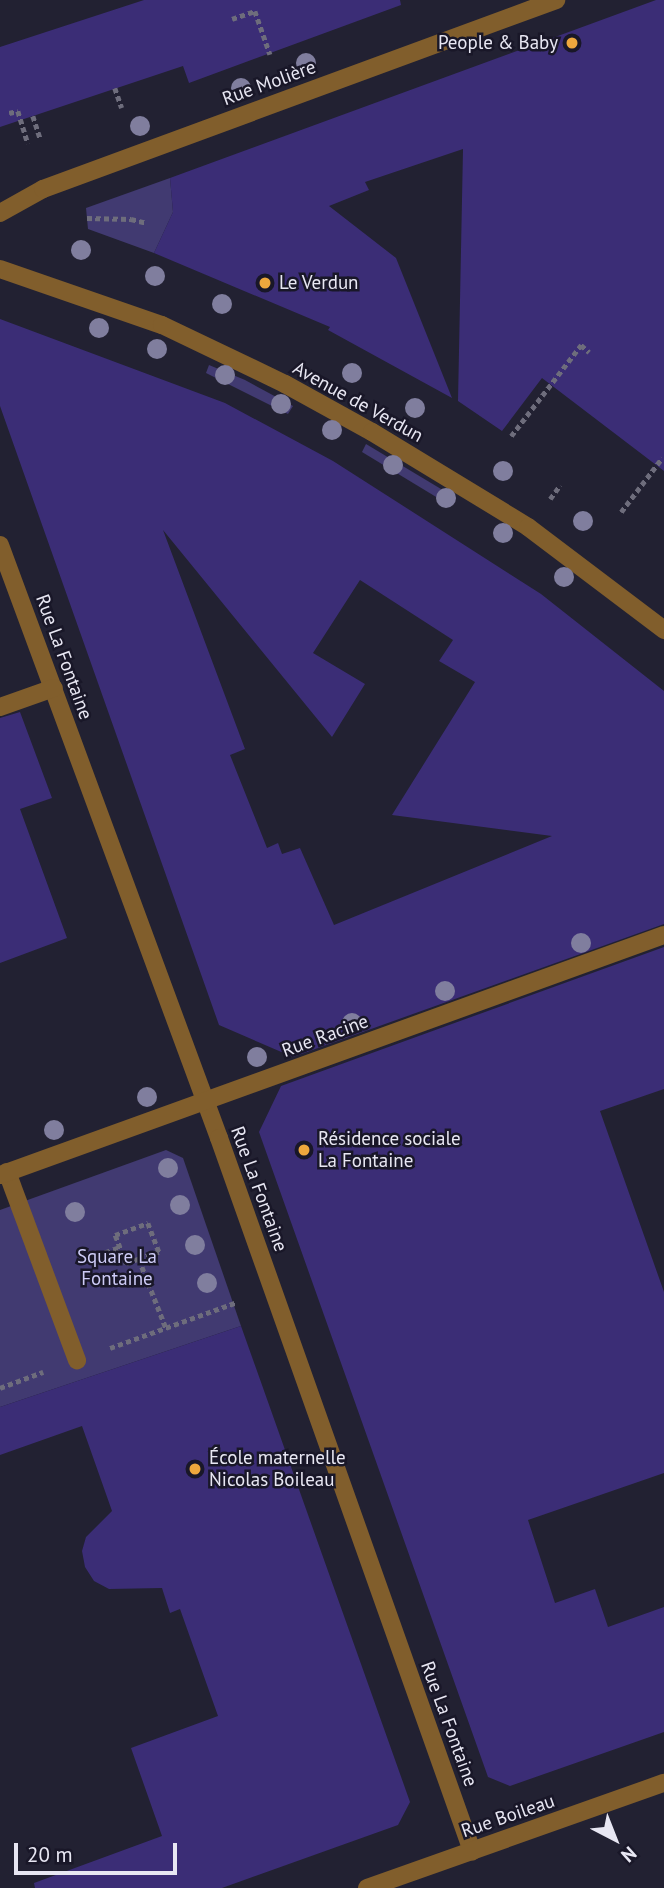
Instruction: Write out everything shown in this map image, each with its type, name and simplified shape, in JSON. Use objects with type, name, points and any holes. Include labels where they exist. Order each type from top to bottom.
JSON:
[{"type":"street","name":"Rue Molière","points":[[0,213],[43,189],[556,0]]},
{"type":"street","name":"Avenue de Verdun","points":[[0,269],[162,326],[285,384],[505,512],[664,630]]},
{"type":"street","name":"Rue La Fontaine","points":[[0,545],[205,1102],[472,1851]]},
{"type":"street","points":[[0,707],[54,688]]},
{"type":"street","name":"Rue Racine","points":[[4,1174],[664,934]]},
{"type":"street","points":[[4,1174],[77,1360]]},
{"type":"street","name":"Rue Boileau","points":[[366,1888],[664,1783]]},
{"type":"path","points":[[233,19],[255,11],[270,54]]},
{"type":"path","points":[[116,89],[122,108]]},
{"type":"path","points":[[9,113],[18,111],[28,143]]},
{"type":"path","points":[[33,116],[40,138]]},
{"type":"path","points":[[87,218],[131,219],[147,223]]},
{"type":"path","points":[[511,436],[581,345],[589,352]]},
{"type":"path","points":[[621,512],[662,458]]},
{"type":"path","points":[[148,1223],[159,1252],[139,1259],[126,1264],[115,1235],[148,1223]]},
{"type":"path","points":[[139,1259],[166,1328]]},
{"type":"path","points":[[0,1388],[241,1300]]},
{"type":"green space","points":[[170,178],[173,212],[154,253],[88,229],[86,208]]},
{"type":"green space","points":[[209,365],[245,380],[293,406],[288,414],[206,373]]},
{"type":"green space","points":[[366,444],[456,498],[451,506],[362,452]]},
{"type":"green space","name":"Square La Fontaine","points":[[166,1150],[183,1158],[241,1326],[0,1407],[0,1210]]},
{"type":"building","points":[[144,0],[400,0],[401,5],[189,83],[183,66],[0,127],[0,47]]},
{"type":"building","points":[[656,0],[664,0],[664,471],[542,378],[502,431],[458,401],[463,149],[365,182],[369,190],[329,206],[396,258],[452,398],[328,330],[330,327],[154,253],[173,212],[170,178]]},
{"type":"building","points":[[0,319],[225,403],[333,461],[541,594],[664,691],[664,924],[293,1057],[219,1025],[0,406]],"holes":[[[163,530],[332,737],[365,684],[313,653],[360,580],[453,640],[439,661],[475,682],[392,815],[552,836],[334,925],[300,848],[282,854],[278,843],[267,848],[230,755],[245,749]]]},
{"type":"building","points":[[20,712],[52,798],[20,809],[67,938],[0,963],[0,718]]},
{"type":"building","points":[[664,947],[664,1089],[600,1111],[664,1292],[664,1473],[528,1520],[555,1603],[595,1589],[608,1627],[664,1607],[664,1732],[510,1786],[488,1777],[259,1132],[281,1086]]},
{"type":"building","points":[[241,1326],[410,1802],[398,1825],[222,1888],[35,1888],[34,1883],[162,1836],[131,1748],[218,1716],[180,1609],[170,1613],[162,1588],[109,1589],[94,1581],[85,1567],[82,1551],[86,1537],[112,1511],[82,1426],[0,1455],[0,1407]]},
{"type":"place","name":"People & Baby","points":[[572,43]]},
{"type":"place","name":"Le Verdun","points":[[265,283]]},
{"type":"place","name":"Résidence sociale La Fontaine","points":[[304,1150]]},
{"type":"place","name":"École maternelle Nicolas Boileau","points":[[195,1469]]}]
